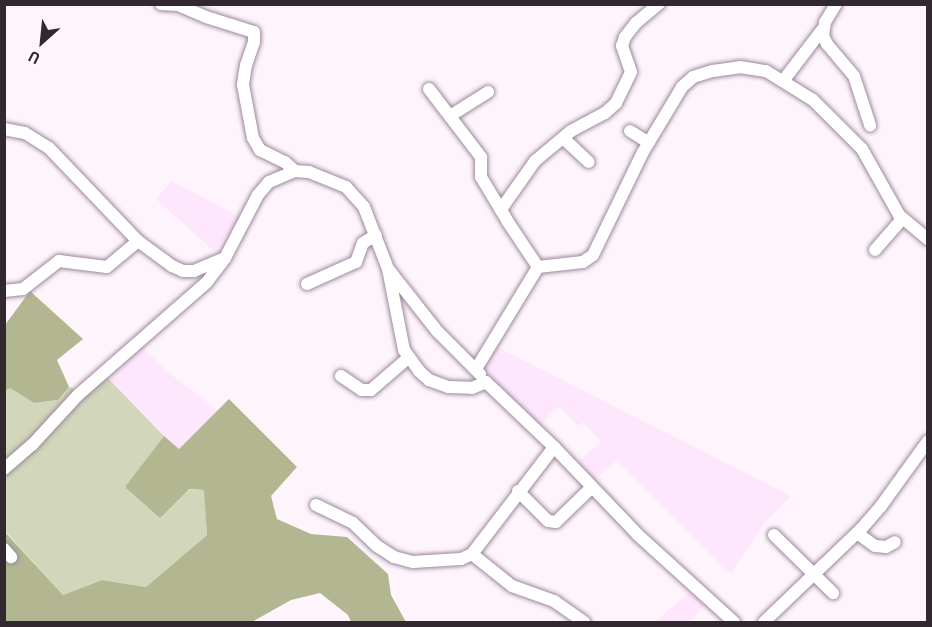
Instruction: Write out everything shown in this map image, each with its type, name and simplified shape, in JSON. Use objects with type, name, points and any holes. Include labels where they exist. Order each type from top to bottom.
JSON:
[{"type":"street","points":[[161,4],[178,5],[206,17],[254,32],[254,42],[246,65],[243,85],[253,138],[260,150],[285,162],[295,171]]},
{"type":"street","points":[[501,210],[512,190],[535,161],[585,121],[605,113],[616,103],[631,72],[622,46],[625,37],[636,23],[660,4]]},
{"type":"street","points":[[783,81],[822,30],[836,4]]},
{"type":"street","points":[[822,30],[827,44],[854,76],[870,125]]},
{"type":"street","points":[[538,267],[583,262],[590,259],[649,143],[682,87],[693,77],[740,67],[766,71],[813,100],[862,149],[902,219],[927,239]]},
{"type":"street","points":[[429,88],[481,157],[481,177],[538,267]]},
{"type":"street","points":[[450,116],[488,92]]},
{"type":"street","points":[[4,129],[25,133],[49,148],[138,241],[172,266],[183,271],[194,271],[225,258]]},
{"type":"street","points":[[630,130],[649,143]]},
{"type":"street","points":[[563,138],[589,162]]},
{"type":"street","points":[[4,469],[32,445],[78,395],[207,282],[225,258],[263,188],[275,178],[295,171],[319,175],[346,187],[364,207],[388,269],[408,358],[419,372],[439,385],[472,388],[486,382]]},
{"type":"street","points":[[875,250],[902,219]]},
{"type":"street","points":[[307,284],[356,262],[363,243],[376,235]]},
{"type":"street","points":[[4,291],[23,289],[59,261],[107,267],[138,241]]},
{"type":"street","points":[[476,369],[538,267]]},
{"type":"street","points":[[388,269],[430,323],[486,382],[554,447],[638,536],[734,622]]},
{"type":"street","points":[[341,376],[362,390],[370,390],[408,358]]},
{"type":"street","points":[[764,622],[857,533],[881,506],[927,441]]},
{"type":"street","points":[[316,505],[353,523],[377,546],[394,557],[413,562],[461,559],[472,554],[518,491],[554,447]]},
{"type":"street","points":[[518,491],[548,521],[556,522],[591,488]]},
{"type":"street","points":[[857,533],[882,547],[895,542]]},
{"type":"street","points":[[774,535],[833,592]]},
{"type":"street","points":[[472,554],[512,586],[554,601],[584,622]]},
{"type":"shaded area","points":[[172,181],[242,218],[214,251],[156,199]]},
{"type":"shaded area","points":[[139,344],[164,369],[218,411],[178,449],[101,371]]},
{"type":"shaded area","points":[[493,345],[791,496],[765,522],[731,574],[617,460],[592,483],[575,464],[601,442],[583,422],[578,426],[559,406],[539,426],[485,378],[481,365]]},
{"type":"shaded area","points":[[688,593],[706,603],[690,622],[655,622]]},
{"type":"green space","points":[[30,291],[83,339],[57,360],[69,387],[58,400],[34,403],[10,388],[5,391],[5,325]]},
{"type":"green space","points":[[101,371],[164,436],[125,488],[205,490],[207,535],[146,587],[102,580],[63,595],[5,531],[4,391],[10,388],[34,403],[58,400],[69,387],[77,390]]},
{"type":"green space","points":[[229,399],[297,467],[271,496],[277,519],[311,534],[347,537],[388,574],[391,595],[406,622],[351,622],[348,615],[320,593],[291,600],[252,622],[5,622],[4,531],[63,595],[102,580],[146,587],[207,535],[204,490],[189,489],[160,518],[125,487],[164,436],[179,449]]}]
